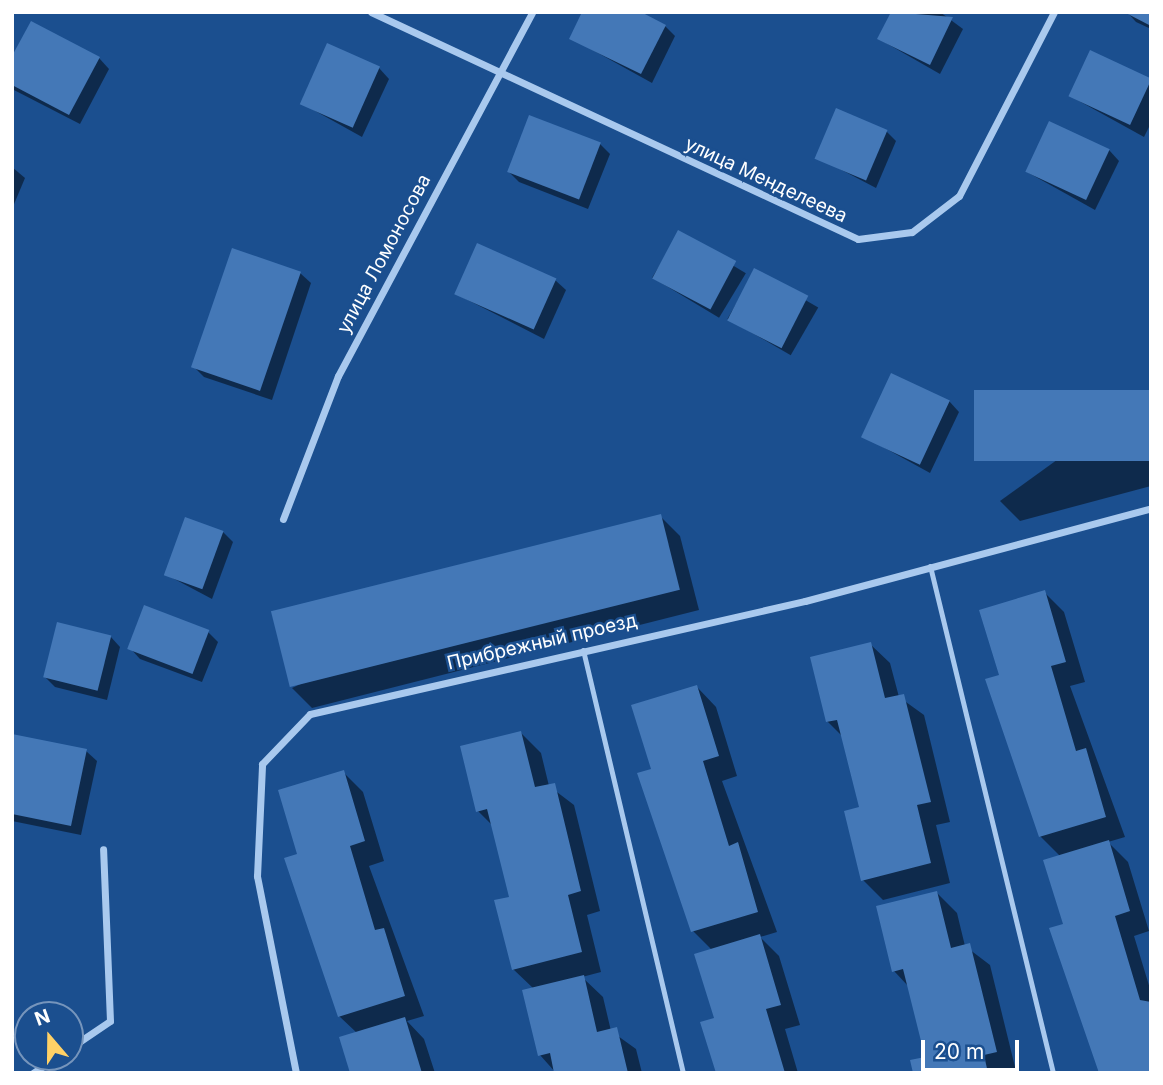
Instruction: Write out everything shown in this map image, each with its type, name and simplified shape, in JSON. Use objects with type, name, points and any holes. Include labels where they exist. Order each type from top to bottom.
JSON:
[{"type":"street","name":"улица Менделеева","points":[[371,12],[858,239],[912,232],[959,196],[1054,12]]},
{"type":"street","name":"улица Ломоносова","points":[[283,519],[338,376],[532,12]]},
{"type":"street","name":"Прибрежный проезд","points":[[296,1073],[257,876],[262,764],[310,714],[582,649],[805,601],[1151,508]]},
{"type":"street","points":[[84,1039],[110,1021],[103,849]]},
{"type":"lane","points":[[930,566],[1054,1073]]},
{"type":"lane","points":[[582,649],[683,1073]]},
{"type":"building","points":[[582,12],[641,12],[666,25],[641,74],[569,39]]},
{"type":"building","points":[[891,12],[953,17],[930,65],[877,39]]},
{"type":"building","points":[[1124,12],[1151,12],[1151,26]]},
{"type":"building","points":[[31,21],[100,57],[69,115],[12,85],[12,56]]},
{"type":"building","points":[[327,43],[380,67],[353,128],[300,104]]},
{"type":"building","points":[[1090,50],[1151,78],[1130,125],[1068,96]]},
{"type":"building","points":[[836,108],[888,130],[866,181],[815,159]]},
{"type":"building","points":[[529,115],[601,143],[579,200],[507,172]]},
{"type":"building","points":[[1049,121],[1110,149],[1086,200],[1025,172]]},
{"type":"building","points":[[678,230],[736,261],[710,310],[652,279]]},
{"type":"building","points":[[477,243],[556,278],[534,330],[454,294]]},
{"type":"building","points":[[232,248],[301,272],[260,391],[191,367]]},
{"type":"building","points":[[754,268],[808,296],[782,348],[727,321]]},
{"type":"building","points":[[891,373],[950,400],[920,465],[861,437]]},
{"type":"building","points":[[974,390],[1151,390],[1151,461],[974,461]]},
{"type":"building","points":[[661,514],[680,590],[290,687],[271,611]]},
{"type":"building","points":[[185,517],[224,531],[202,589],[164,575]]},
{"type":"building","points":[[1045,590],[1066,662],[1051,666],[1076,751],[1086,748],[1106,817],[1039,837],[985,679],[999,675],[979,610]]},
{"type":"building","points":[[144,605],[209,630],[193,674],[127,649]]},
{"type":"building","points":[[57,622],[111,636],[98,691],[43,677]]},
{"type":"building","points":[[871,642],[885,698],[904,694],[931,802],[917,805],[931,863],[861,881],[844,811],[859,807],[837,720],[826,722],[810,657]]},
{"type":"building","points":[[697,685],[719,756],[703,761],[729,846],[738,842],[758,912],[691,932],[637,773],[651,769],[631,705]]},
{"type":"building","points":[[521,731],[535,787],[555,783],[581,891],[568,895],[582,952],[512,970],[494,900],[509,897],[487,809],[476,812],[460,746]]},
{"type":"building","points":[[12,734],[87,749],[71,826],[12,814]]},
{"type":"building","points":[[344,770],[365,841],[350,846],[375,930],[384,928],[405,996],[338,1017],[284,858],[297,854],[278,790]]},
{"type":"building","points":[[1109,840],[1130,911],[1115,916],[1140,1000],[1151,1002],[1149,1073],[1099,1073],[1049,928],[1063,924],[1043,860]]},
{"type":"building","points":[[937,891],[951,948],[970,943],[997,1052],[984,1055],[988,1073],[913,1073],[910,1060],[925,1057],[903,969],[892,972],[876,906]]},
{"type":"building","points":[[760,934],[781,1005],[766,1009],[785,1073],[716,1073],[700,1022],[714,1018],[694,954]]},
{"type":"building","points":[[584,975],[597,1032],[617,1027],[628,1073],[554,1073],[550,1053],[538,1056],[522,990]]},
{"type":"building","points":[[405,1017],[422,1073],[350,1073],[339,1037]]}]
